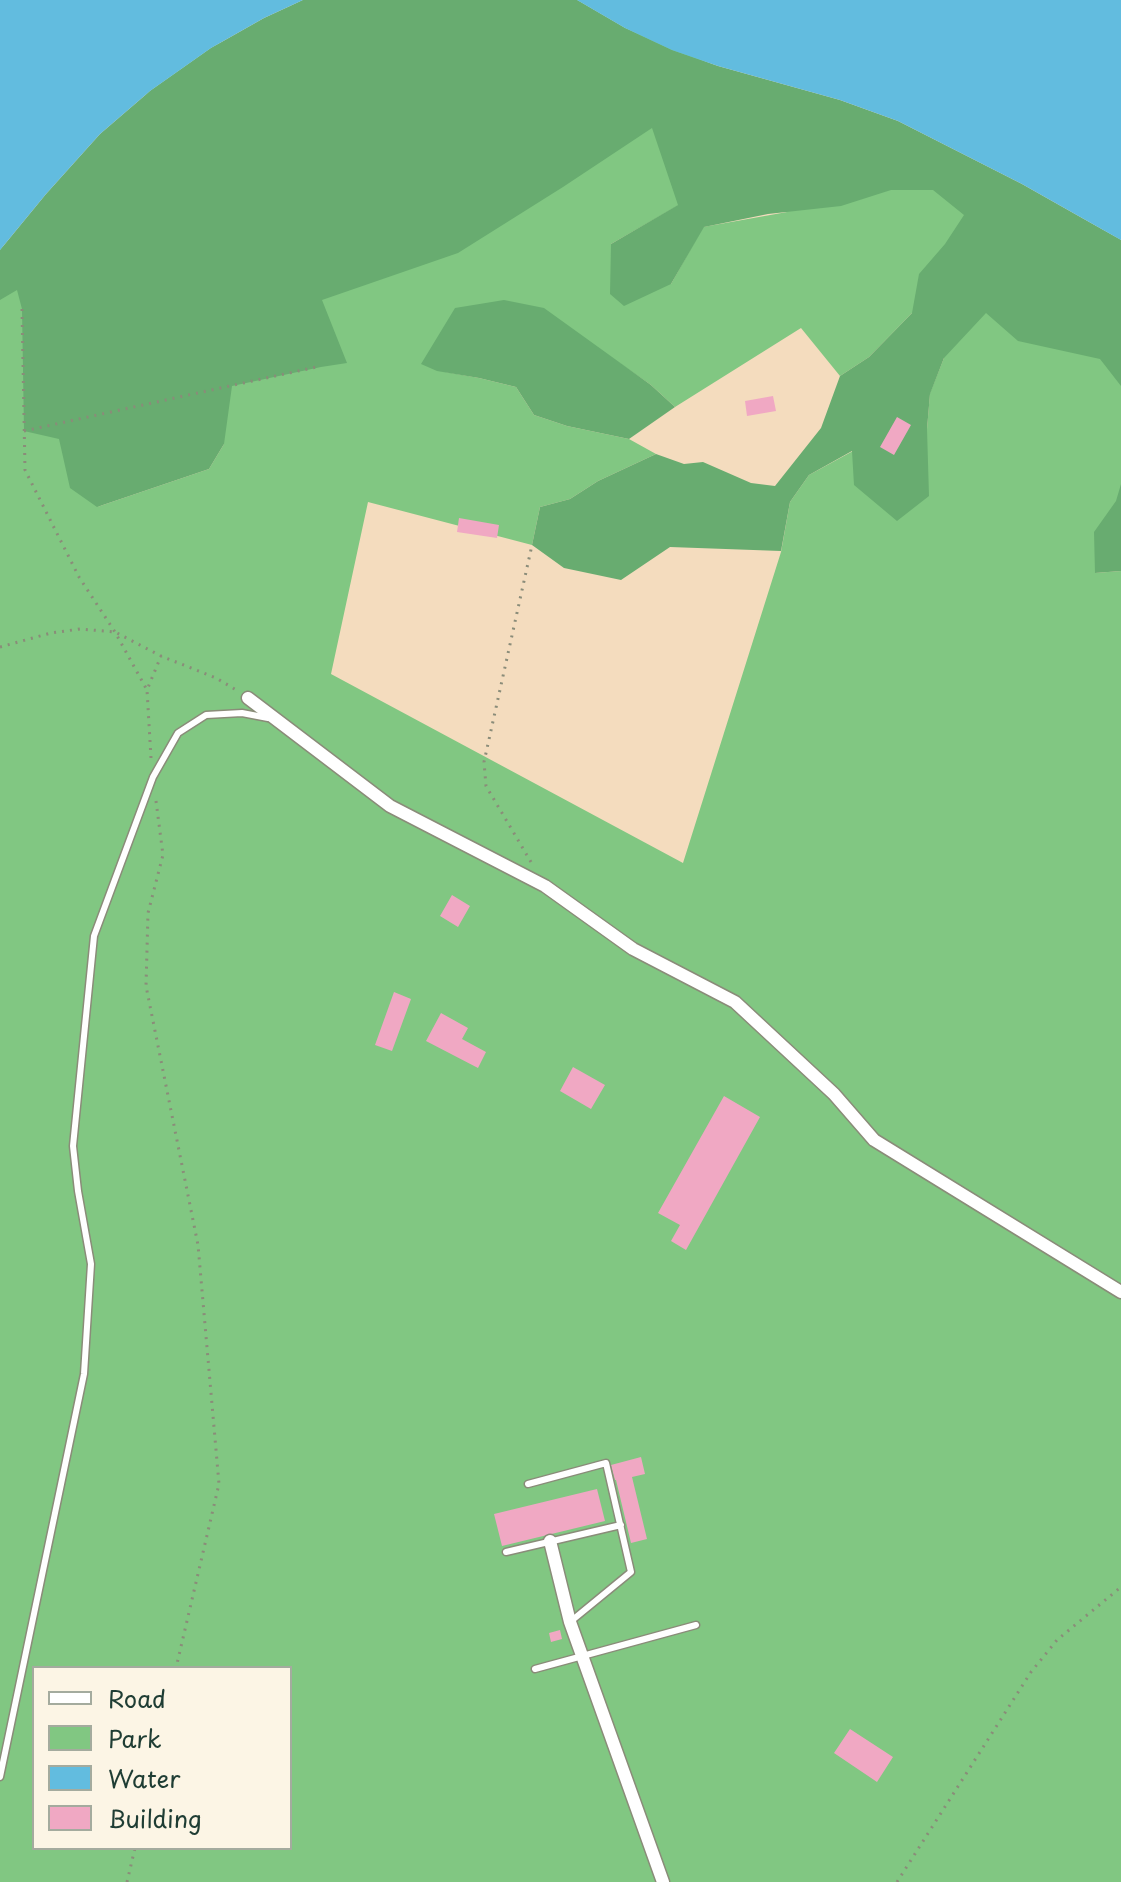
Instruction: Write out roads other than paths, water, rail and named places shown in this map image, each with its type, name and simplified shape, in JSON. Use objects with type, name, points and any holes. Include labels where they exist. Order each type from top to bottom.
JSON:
[{"type":"street","points":[[248,698],[390,806],[545,886],[633,949],[735,1002],[834,1094],[874,1140],[1121,1292]]},
{"type":"street","points":[[550,1541],[570,1622],[663,1882]]},
{"type":"lane","points":[[0,1777],[84,1374],[91,1264],[73,1146],[94,936],[153,777],[178,733],[206,715],[242,713],[279,720]]},
{"type":"lane","points":[[528,1484],[606,1463],[631,1572],[570,1622]]},
{"type":"lane","points":[[506,1552],[621,1525]]},
{"type":"lane","points":[[535,1669],[696,1625]]},
{"type":"water","points":[[0,0],[303,0],[211,48],[150,91],[100,134],[0,250]]},
{"type":"water","points":[[577,0],[1121,0],[1121,240],[1022,184],[898,121],[840,100],[672,50],[625,28]]}]
